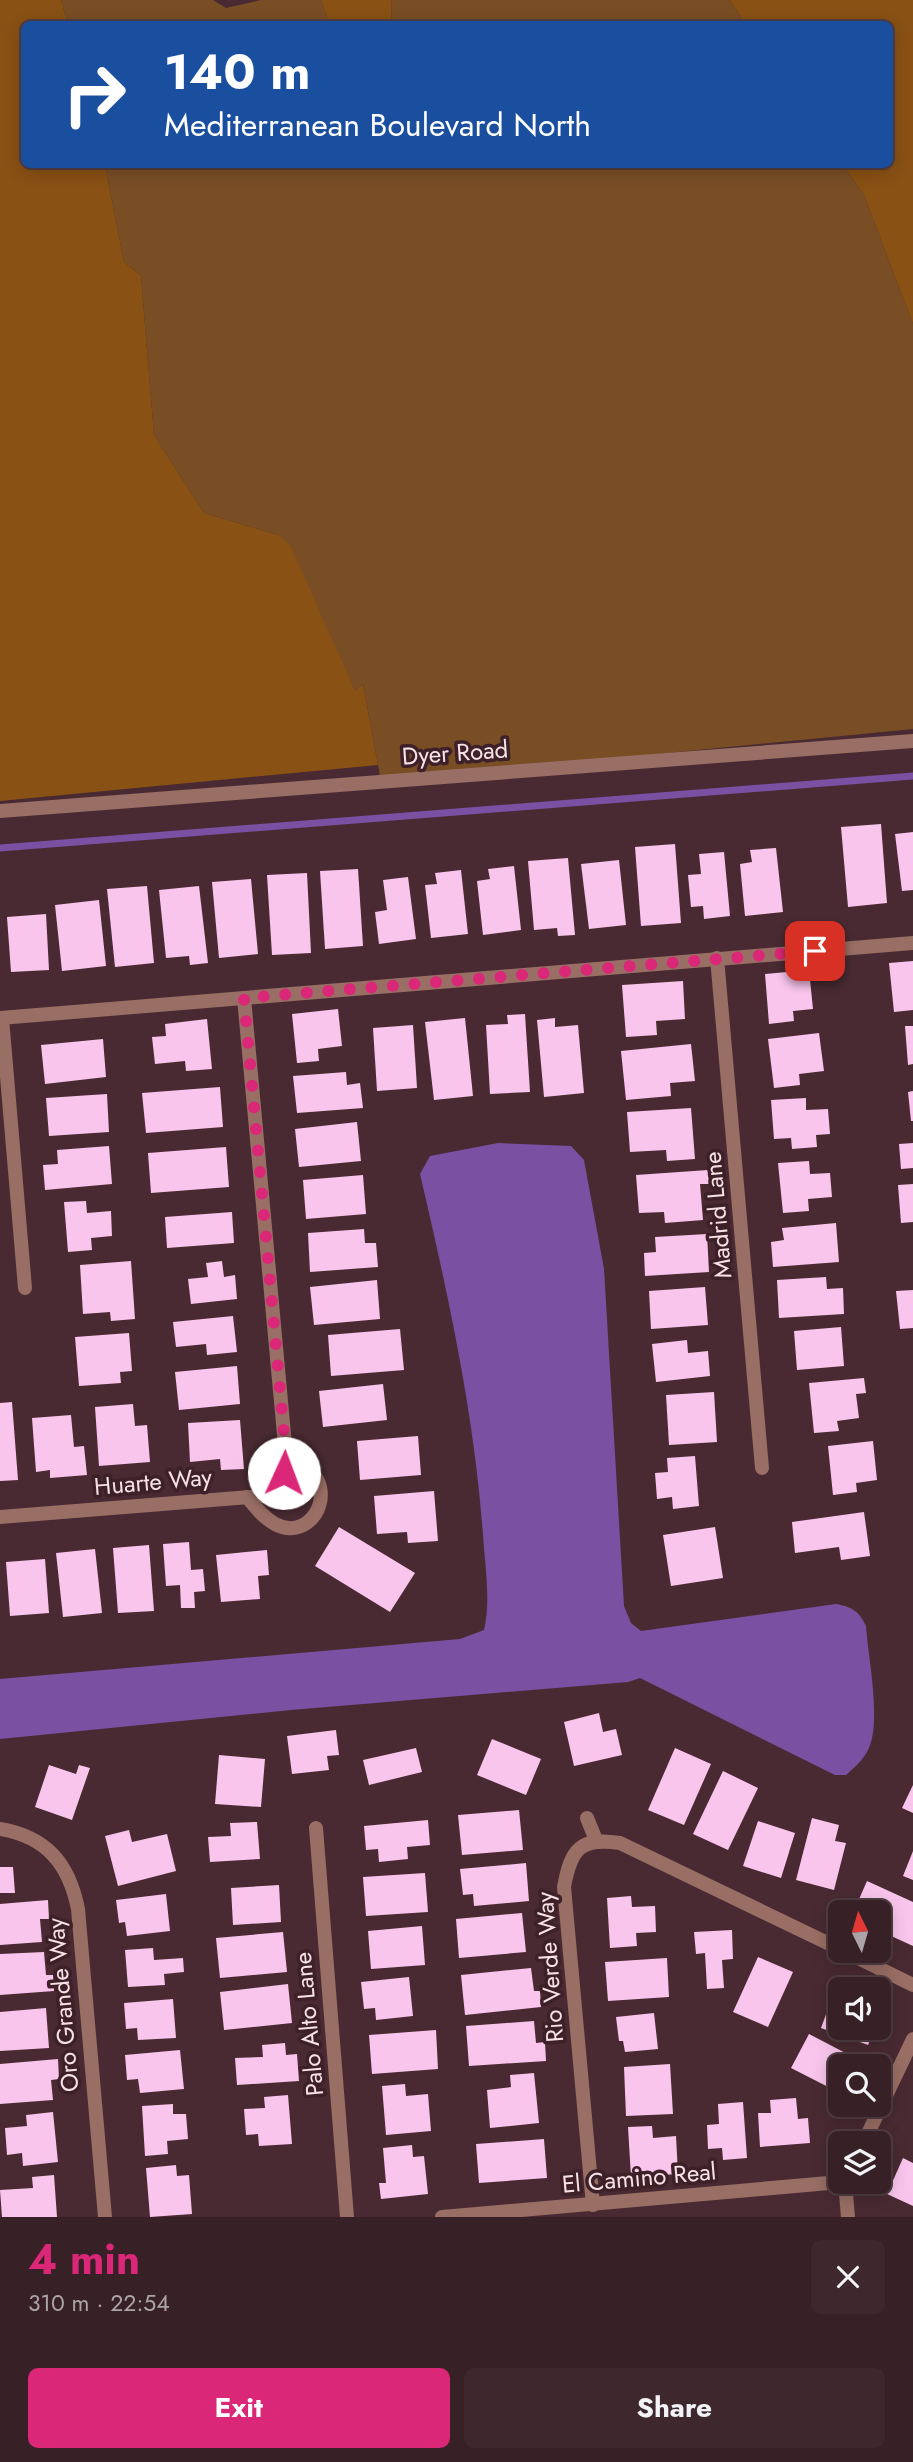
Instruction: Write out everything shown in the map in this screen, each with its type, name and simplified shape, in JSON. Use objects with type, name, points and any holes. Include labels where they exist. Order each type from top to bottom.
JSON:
[{"type":"street","name":"Dyer Road","points":[[0,811],[913,741]]},
{"type":"street","points":[[25,1288],[1,1018],[913,943]]},
{"type":"street","name":"Madrid Lane","points":[[717,958],[762,1468]]},
{"type":"street","name":"Huarte Way","points":[[0,1517],[261,1496],[273,1488],[284,1473],[286,1456],[244,998]]},
{"type":"street","points":[[247,1497],[276,1525],[290,1528],[303,1526],[314,1519],[321,1495],[317,1480],[310,1470],[286,1456]]},
{"type":"street","points":[[587,1818],[596,1839],[620,1843],[828,1943]]},
{"type":"street","name":"Palo Alto Lane","points":[[316,1828],[347,2217]]},
{"type":"street","name":"Oro Grande Way","points":[[0,1829],[15,1832],[47,1849],[65,1867],[73,1885],[78,1909],[105,2217]]},
{"type":"street","name":"Rio Verde Way","points":[[593,2205],[564,1887],[569,1861],[579,1848],[596,1839]]},
{"type":"street","points":[[870,1964],[913,1985]]},
{"type":"street","points":[[869,2131],[913,2039]]},
{"type":"street","name":"El Camino Real","points":[[442,2217],[828,2183]]},
{"type":"street","points":[[844,2194],[848,2217]]},
{"type":"shaded area","points":[[0,0],[61,0],[67,21],[21,21],[21,168],[106,168],[124,262],[141,276],[154,435],[204,513],[278,535],[290,545],[355,691],[363,684],[378,765],[0,801]]},
{"type":"shaded area","points":[[61,0],[213,0],[226,8],[261,0],[321,0],[328,21],[67,21]]},
{"type":"shaded area","points":[[321,0],[391,0],[392,21],[328,21]]},
{"type":"shaded area","points":[[391,0],[730,0],[743,21],[392,21]]},
{"type":"shaded area","points":[[730,0],[913,0],[913,324],[864,195],[845,168],[893,168],[893,21],[743,21]]},
{"type":"shaded area","points":[[106,168],[845,168],[864,195],[913,324],[913,729],[381,781],[363,684],[355,691],[278,535],[204,513],[154,435],[141,276],[124,262]]},
{"type":"shaded area","points":[[498,1143],[571,1146],[584,1160],[604,1269],[624,1606],[631,1623],[641,1631],[836,1604],[854,1610],[866,1626],[874,1707],[872,1738],[861,1760],[846,1775],[835,1775],[640,1678],[628,1682],[291,1710],[0,1739],[0,1679],[460,1639],[484,1630],[487,1583],[473,1444],[450,1309],[420,1174],[430,1156]]},
{"type":"building","points":[[881,824],[887,903],[848,907],[841,827]]},
{"type":"building","points":[[913,832],[913,890],[902,891],[895,834]]},
{"type":"building","points":[[675,844],[681,923],[641,926],[635,847]]},
{"type":"building","points":[[776,848],[783,912],[745,916],[740,864],[752,862],[750,850]]},
{"type":"building","points":[[724,852],[730,916],[704,919],[703,906],[691,907],[688,875],[701,874],[699,854]]},
{"type":"building","points":[[568,858],[575,935],[558,936],[557,928],[534,930],[528,861]]},
{"type":"building","points":[[619,860],[626,925],[589,929],[581,864]]},
{"type":"building","points":[[514,866],[521,930],[483,935],[477,881],[490,879],[488,869]]},
{"type":"building","points":[[358,869],[363,946],[325,949],[320,871]]},
{"type":"building","points":[[461,870],[468,934],[431,938],[425,885],[437,884],[435,873]]},
{"type":"building","points":[[307,873],[311,953],[272,955],[267,875]]},
{"type":"building","points":[[408,877],[416,939],[379,944],[375,912],[387,910],[383,880]]},
{"type":"building","points":[[251,879],[258,954],[219,958],[212,882]]},
{"type":"building","points":[[147,886],[154,963],[115,967],[107,889]]},
{"type":"building","points":[[199,886],[208,963],[190,965],[189,956],[166,958],[159,890]]},
{"type":"building","points":[[99,900],[106,966],[62,971],[55,905]]},
{"type":"building","points":[[46,914],[49,970],[11,972],[7,917]]},
{"type":"building","points":[[913,961],[913,1010],[894,1012],[889,963]]},
{"type":"building","points":[[809,970],[813,1009],[793,1011],[794,1021],[769,1024],[765,974]]},
{"type":"building","points":[[683,981],[685,1019],[656,1021],[657,1035],[626,1037],[622,985]]},
{"type":"building","points":[[338,1009],[342,1046],[318,1049],[319,1061],[297,1063],[292,1014]]},
{"type":"building","points":[[525,1014],[530,1092],[490,1094],[486,1025],[508,1024],[507,1015]]},
{"type":"building","points":[[465,1018],[473,1096],[434,1100],[425,1022]]},
{"type":"building","points":[[555,1018],[555,1027],[578,1025],[584,1093],[544,1097],[537,1020]]},
{"type":"building","points":[[207,1019],[212,1069],[186,1071],[185,1061],[155,1064],[152,1037],[166,1036],[165,1024]]},
{"type":"building","points":[[413,1025],[417,1088],[377,1091],[373,1028]]},
{"type":"building","points":[[905,1026],[913,1026],[913,1064],[908,1065]]},
{"type":"building","points":[[819,1033],[824,1071],[799,1074],[800,1085],[774,1088],[768,1039]]},
{"type":"building","points":[[103,1039],[106,1077],[45,1084],[41,1045]]},
{"type":"building","points":[[691,1044],[695,1081],[670,1083],[671,1096],[626,1100],[621,1051]]},
{"type":"building","points":[[346,1072],[347,1085],[360,1083],[363,1108],[297,1113],[293,1076]]},
{"type":"building","points":[[220,1087],[223,1127],[146,1133],[142,1093]]},
{"type":"building","points":[[913,1091],[913,1121],[911,1121],[908,1092]]},
{"type":"building","points":[[107,1094],[109,1132],[49,1136],[46,1098]]},
{"type":"building","points":[[806,1098],[806,1110],[828,1109],[830,1134],[816,1135],[817,1147],[792,1149],[791,1138],[774,1139],[771,1100]]},
{"type":"building","points":[[691,1108],[695,1159],[667,1161],[666,1150],[630,1152],[627,1112]]},
{"type":"building","points":[[357,1122],[361,1161],[299,1167],[295,1129]]},
{"type":"building","points":[[913,1143],[913,1168],[901,1169],[899,1144]]},
{"type":"building","points":[[109,1146],[112,1184],[45,1190],[43,1165],[58,1164],[57,1150]]},
{"type":"building","points":[[226,1147],[229,1187],[151,1193],[148,1153]]},
{"type":"building","points":[[809,1161],[810,1174],[830,1173],[832,1197],[808,1199],[809,1211],[783,1213],[778,1163]]},
{"type":"building","points":[[708,1170],[709,1184],[700,1184],[703,1220],[665,1223],[664,1212],[639,1213],[636,1175]]},
{"type":"building","points":[[363,1175],[366,1214],[306,1219],[303,1180]]},
{"type":"building","points":[[913,1184],[913,1222],[901,1223],[898,1185]]},
{"type":"building","points":[[86,1201],[87,1213],[111,1211],[112,1236],[91,1238],[92,1250],[68,1252],[64,1202]]},
{"type":"building","points":[[232,1212],[234,1243],[167,1248],[165,1217]]},
{"type":"building","points":[[836,1223],[839,1262],[773,1267],[771,1242],[784,1240],[782,1228]]},
{"type":"building","points":[[364,1229],[365,1243],[376,1243],[378,1267],[310,1272],[308,1233]]},
{"type":"building","points":[[707,1234],[709,1272],[645,1276],[644,1253],[656,1252],[655,1237]]},
{"type":"building","points":[[131,1261],[135,1319],[111,1321],[110,1312],[83,1314],[80,1265]]},
{"type":"building","points":[[222,1261],[224,1277],[235,1275],[237,1299],[191,1304],[188,1279],[208,1277],[206,1263]]},
{"type":"building","points":[[826,1277],[827,1289],[843,1288],[844,1314],[779,1318],[777,1280]]},
{"type":"building","points":[[377,1280],[380,1319],[314,1325],[310,1287]]},
{"type":"building","points":[[705,1287],[708,1325],[651,1329],[649,1291]]},
{"type":"building","points":[[913,1290],[913,1328],[900,1329],[896,1291]]},
{"type":"building","points":[[233,1316],[237,1352],[207,1355],[206,1344],[176,1347],[173,1322]]},
{"type":"building","points":[[841,1327],[844,1366],[797,1370],[794,1331]]},
{"type":"building","points":[[400,1329],[404,1370],[331,1376],[328,1335]]},
{"type":"building","points":[[129,1333],[132,1371],[120,1372],[121,1383],[79,1386],[75,1337]]},
{"type":"building","points":[[687,1340],[688,1353],[708,1351],[710,1376],[656,1382],[652,1344]]},
{"type":"building","points":[[237,1366],[240,1404],[179,1410],[175,1372]]},
{"type":"building","points":[[864,1378],[866,1393],[856,1394],[859,1418],[837,1421],[839,1431],[814,1433],[809,1383]]},
{"type":"building","points":[[383,1384],[387,1420],[323,1427],[319,1391]]},
{"type":"building","points":[[714,1392],[717,1442],[669,1445],[666,1395]]},
{"type":"building","points":[[12,1402],[18,1480],[0,1481],[0,1403]]},
{"type":"building","points":[[133,1404],[135,1426],[147,1425],[150,1462],[99,1466],[95,1407]]},
{"type":"building","points":[[71,1415],[74,1447],[84,1446],[87,1475],[50,1478],[50,1470],[36,1472],[32,1418]]},
{"type":"building","points":[[240,1420],[244,1469],[221,1470],[220,1459],[190,1462],[188,1423]]},
{"type":"building","points":[[418,1436],[421,1475],[360,1480],[357,1441]]},
{"type":"building","points":[[873,1441],[877,1480],[856,1483],[857,1492],[833,1495],[828,1446]]},
{"type":"building","points":[[695,1456],[699,1506],[673,1509],[672,1497],[657,1499],[655,1473],[668,1472],[667,1458]]},
{"type":"building","points":[[434,1491],[438,1541],[408,1543],[407,1532],[377,1534],[374,1496]]},
{"type":"building","points":[[864,1512],[870,1556],[841,1560],[839,1547],[795,1553],[792,1522]]},
{"type":"building","points":[[339,1527],[415,1573],[390,1612],[315,1566]]},
{"type":"building","points":[[715,1527],[723,1578],[671,1586],[663,1535]]},
{"type":"building","points":[[189,1542],[191,1570],[203,1569],[205,1591],[194,1592],[195,1608],[181,1608],[180,1585],[166,1586],[163,1544]]},
{"type":"building","points":[[149,1545],[154,1611],[118,1613],[113,1548]]},
{"type":"building","points":[[95,1549],[102,1613],[63,1617],[56,1553]]},
{"type":"building","points":[[267,1550],[269,1575],[258,1576],[260,1599],[221,1602],[216,1555]]},
{"type":"building","points":[[45,1559],[49,1613],[10,1616],[6,1562]]},
{"type":"building","points":[[599,1713],[603,1732],[616,1729],[622,1755],[574,1766],[564,1722]]},
{"type":"building","points":[[336,1730],[339,1755],[327,1756],[329,1770],[292,1774],[287,1736]]},
{"type":"building","points":[[492,1739],[541,1759],[526,1795],[477,1775]]},
{"type":"building","points":[[416,1748],[422,1772],[369,1785],[363,1760]]},
{"type":"building","points":[[675,1748],[711,1764],[684,1825],[648,1810]]},
{"type":"building","points":[[219,1755],[265,1759],[261,1807],[215,1804]]},
{"type":"building","points":[[49,1765],[76,1774],[79,1765],[90,1768],[72,1820],[35,1807]]},
{"type":"building","points":[[723,1771],[758,1788],[728,1850],[693,1834]]},
{"type":"building","points":[[913,1785],[913,1813],[902,1808]]},
{"type":"building","points":[[519,1810],[523,1850],[462,1855],[458,1815]]},
{"type":"building","points":[[812,1818],[839,1825],[835,1841],[846,1843],[834,1890],[796,1880]]},
{"type":"building","points":[[428,1820],[430,1845],[407,1847],[408,1859],[379,1862],[378,1849],[366,1850],[364,1826]]},
{"type":"building","points":[[758,1821],[795,1833],[781,1878],[743,1866]]},
{"type":"building","points":[[257,1822],[260,1859],[210,1862],[208,1837],[231,1836],[230,1823]]},
{"type":"building","points":[[129,1830],[132,1842],[167,1834],[176,1871],[118,1886],[105,1836]]},
{"type":"building","points":[[913,1851],[913,1880],[903,1876]]},
{"type":"building","points":[[526,1863],[529,1901],[474,1906],[473,1894],[463,1895],[460,1869]]},
{"type":"building","points":[[0,1867],[13,1867],[15,1893],[0,1893]]},
{"type":"building","points":[[425,1873],[428,1912],[366,1916],[363,1877]]},
{"type":"building","points":[[867,1881],[913,1902],[913,1946],[891,1936],[891,1900],[859,1900]]},
{"type":"building","points":[[279,1885],[281,1922],[233,1925],[231,1888]]},
{"type":"building","points":[[166,1894],[170,1931],[127,1936],[125,1922],[119,1923],[116,1900]]},
{"type":"building","points":[[631,1896],[632,1907],[655,1906],[656,1932],[636,1933],[637,1946],[610,1948],[607,1898]]},
{"type":"building","points":[[48,1900],[49,1919],[40,1919],[42,1942],[0,1945],[0,1904]]},
{"type":"building","points":[[522,1913],[526,1952],[459,1958],[456,1919]]},
{"type":"building","points":[[422,1926],[425,1965],[371,1969],[368,1931]]},
{"type":"building","points":[[732,1930],[733,1959],[722,1960],[724,1988],[707,1989],[705,1953],[696,1954],[694,1932]]},
{"type":"building","points":[[283,1932],[287,1972],[220,1978],[216,1938]]},
{"type":"building","points":[[153,1948],[154,1960],[183,1958],[184,1972],[164,1974],[165,1985],[128,1987],[125,1950]]},
{"type":"building","points":[[44,1952],[46,1975],[53,1975],[54,1991],[0,1995],[0,1954]]},
{"type":"building","points":[[758,1957],[793,1972],[768,2027],[733,2012]]},
{"type":"building","points":[[667,1958],[669,1997],[608,2001],[605,1962]]},
{"type":"building","points":[[531,1968],[534,1991],[540,1991],[541,2007],[465,2015],[461,1975]]},
{"type":"building","points":[[409,1977],[413,2016],[376,2020],[375,2008],[364,2009],[361,1982]]},
{"type":"building","points":[[288,1984],[292,2023],[224,2030],[220,1992]]},
{"type":"building","points":[[173,1999],[176,2038],[138,2040],[137,2028],[126,2029],[124,2003]]},
{"type":"building","points":[[46,2008],[49,2048],[0,2051],[0,2012]]},
{"type":"building","points":[[828,2009],[828,2031],[821,2028]]},
{"type":"building","points":[[654,2013],[658,2049],[625,2052],[623,2041],[619,2041],[616,2017]]},
{"type":"building","points":[[534,2021],[536,2043],[545,2042],[546,2061],[469,2066],[466,2026]]},
{"type":"building","points":[[436,2030],[438,2069],[372,2074],[369,2035]]},
{"type":"building","points":[[809,2034],[847,2054],[828,2054],[828,2087],[791,2068]]},
{"type":"building","points":[[854,2040],[870,2040],[868,2045]]},
{"type":"building","points":[[285,2043],[286,2055],[297,2054],[299,2081],[237,2085],[235,2058],[263,2057],[262,2045]]},
{"type":"building","points":[[180,2050],[184,2089],[140,2093],[138,2079],[127,2080],[125,2055]]},
{"type":"building","points":[[58,2059],[59,2079],[51,2080],[53,2100],[0,2104],[0,2064]]},
{"type":"building","points":[[670,2064],[673,2114],[626,2116],[624,2067]]},
{"type":"building","points":[[534,2073],[539,2123],[490,2128],[487,2090],[511,2087],[510,2075]]},
{"type":"building","points":[[405,2084],[406,2096],[428,2094],[431,2131],[386,2135],[382,2086]]},
{"type":"building","points":[[288,2095],[292,2144],[259,2146],[258,2134],[246,2135],[244,2109],[265,2108],[264,2097]]},
{"type":"building","points":[[796,2098],[798,2119],[808,2118],[810,2143],[760,2147],[758,2113],[771,2113],[770,2100]]},
{"type":"building","points":[[743,2102],[747,2158],[723,2160],[722,2148],[708,2149],[707,2125],[719,2124],[718,2104]]},
{"type":"building","points":[[173,2104],[173,2114],[186,2114],[188,2139],[167,2141],[168,2154],[145,2156],[142,2106]]},
{"type":"building","points":[[53,2112],[58,2162],[23,2166],[22,2153],[7,2155],[5,2128],[27,2126],[26,2115]]},
{"type":"building","points":[[652,2126],[653,2138],[676,2136],[678,2174],[631,2177],[628,2127]]},
{"type":"building","points":[[544,2139],[547,2178],[479,2183],[476,2144]]},
{"type":"building","points":[[412,2145],[413,2157],[424,2156],[428,2194],[381,2199],[379,2183],[386,2183],[383,2148]]},
{"type":"building","points":[[903,2158],[913,2163],[913,2206],[887,2194],[891,2194],[891,2185]]},
{"type":"building","points":[[176,2165],[177,2176],[189,2175],[192,2214],[150,2217],[146,2168]]},
{"type":"building","points":[[54,2175],[57,2217],[2,2217],[0,2190],[33,2188],[32,2177]]},
{"type":"waterway","points":[[0,848],[913,776]]},
{"type":"route","points":[[284,1473],[286,1456],[244,998],[815,951]]}]
